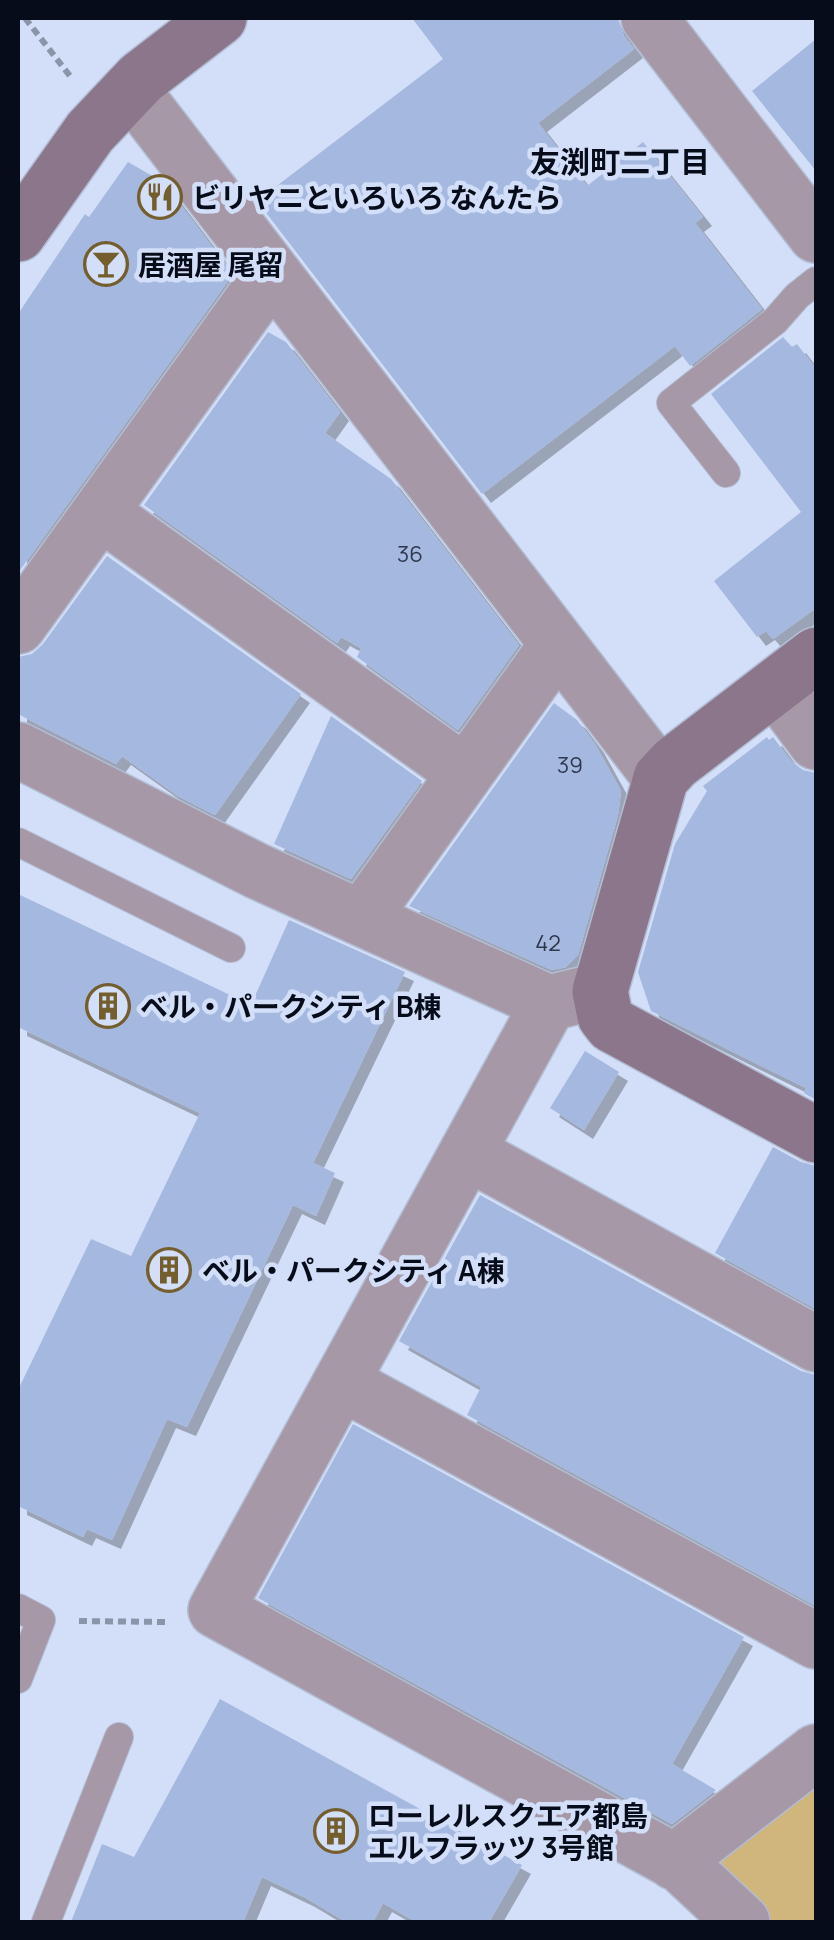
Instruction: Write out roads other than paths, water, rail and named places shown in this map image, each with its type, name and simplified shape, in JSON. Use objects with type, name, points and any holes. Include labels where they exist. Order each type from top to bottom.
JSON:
[{"type":"street","points":[[18,234],[90,132],[105,88],[220,18]]},
{"type":"street","points":[[649,18],[816,235]]},
{"type":"street","points":[[105,88],[272,273],[662,778]]},
{"type":"street","points":[[18,626],[272,273]]},
{"type":"street","points":[[100,512],[465,774]]},
{"type":"street","points":[[362,918],[558,644]]},
{"type":"street","points":[[742,1922],[678,1864],[216,1610],[467,1152],[575,997],[662,778],[675,763],[796,671],[816,742]]},
{"type":"street","points":[[18,750],[362,918],[575,997],[612,1025],[816,1135]]},
{"type":"street","points":[[467,1152],[816,1344]]},
{"type":"street","points":[[341,1382],[816,1641]]},
{"type":"street","points":[[678,1864],[816,1752]]},
{"type":"lane","points":[[726,473],[671,403],[775,321],[816,281]]},
{"type":"lane","points":[[18,842],[231,948]]},
{"type":"lane","points":[[18,1608],[41,1620],[18,1678]]},
{"type":"lane","points":[[46,1922],[119,1737]]},
{"type":"place","name":"ビリヤニといろいろ なんたら","points":[[160,197]]},
{"type":"place","name":"居酒屋 尾留","points":[[106,264]]},
{"type":"place","name":"ベル・パークシティ B棟","points":[[108,1006]]},
{"type":"place","name":"ベル・パークシティ A棟","points":[[169,1270]]},
{"type":"place","name":"ローレルスクエア都島 エルフラッツ 3号館","points":[[336,1831]]},
{"type":"district","name":"友渕町二丁目","points":[[620,161]]}]
